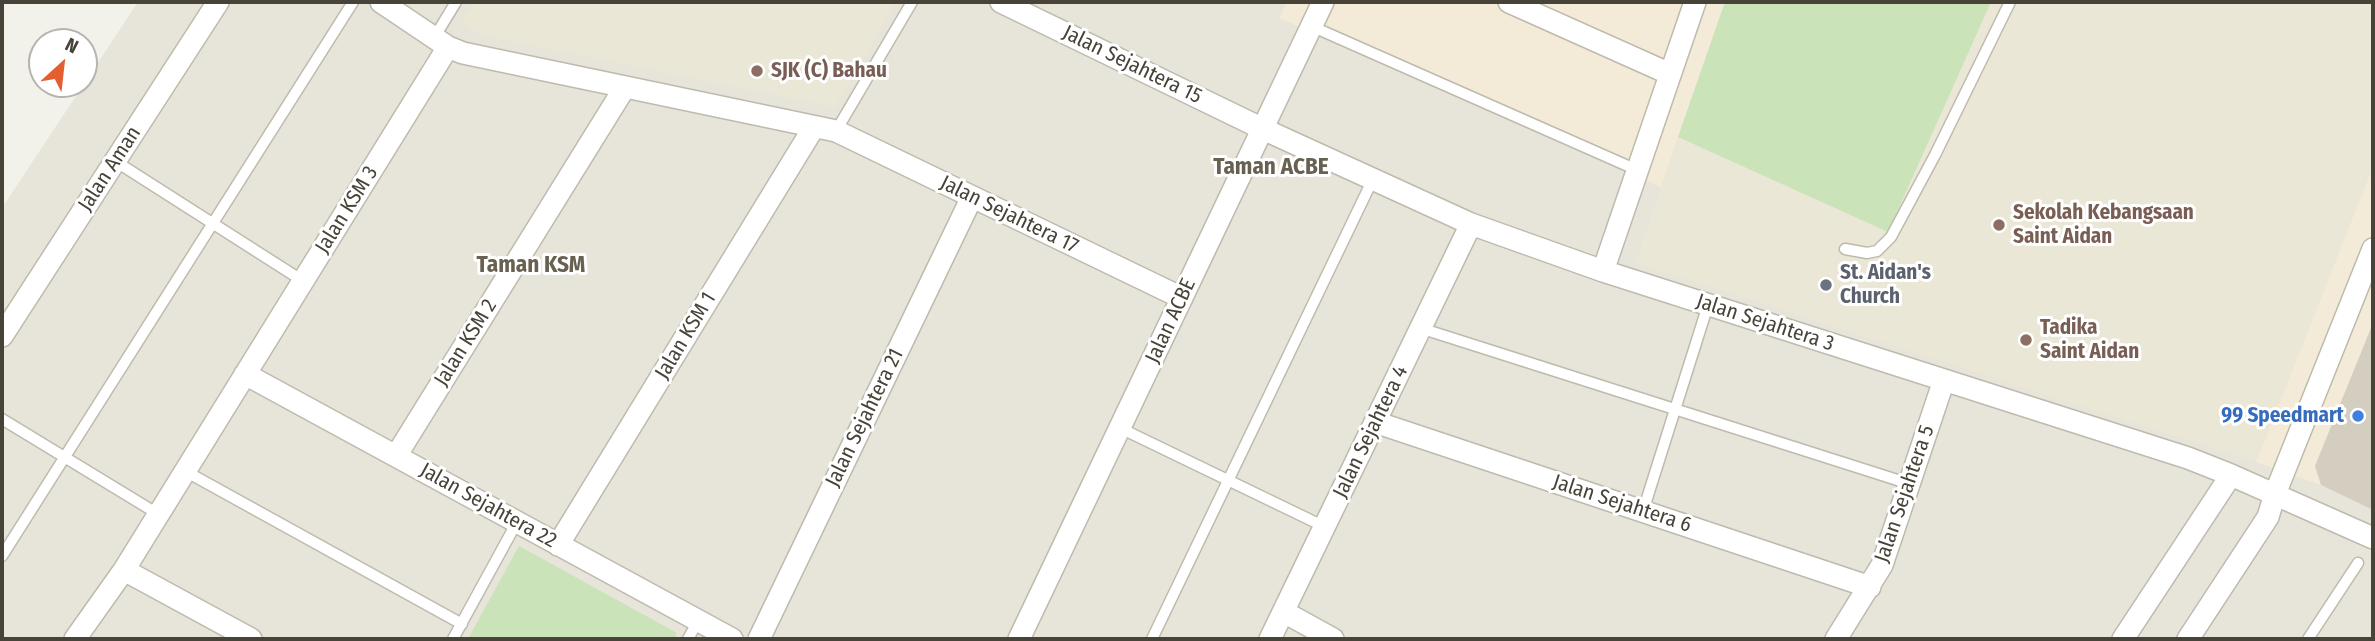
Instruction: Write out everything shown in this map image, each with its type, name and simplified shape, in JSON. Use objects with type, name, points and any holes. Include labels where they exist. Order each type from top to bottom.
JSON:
[{"type":"street","name":"Jalan Aman","points":[[2,336],[218,2]]},
{"type":"street","name":"Jalan Sejahtera 17","points":[[381,2],[441,43],[463,53],[836,131],[1182,298]]},
{"type":"street","name":"Jalan Sejahtera 15","points":[[1001,2],[1263,129]]},
{"type":"street","name":"Jalan ACBE","points":[[1019,639],[1323,2]]},
{"type":"street","points":[[1509,2],[1671,74]]},
{"type":"street","points":[[1602,271],[1695,2]]},
{"type":"street","name":"Jalan KSM 3","points":[[75,639],[124,570],[303,281],[441,43]]},
{"type":"street","name":"Jalan KSM 2","points":[[396,456],[625,87]]},
{"type":"street","name":"Jalan KSM 1","points":[[558,545],[814,127]]},
{"type":"street","name":"Jalan Sejahtera 3","points":[[1263,129],[1471,224],[1602,271],[2188,458],[2373,538]]},
{"type":"street","name":"Jalan Sejahtera 21","points":[[759,639],[972,197]]},
{"type":"street","name":"Jalan Sejahtera 4","points":[[1270,639],[1471,224]]},
{"type":"street","points":[[2188,639],[2268,517],[2373,249]]},
{"type":"street","name":"Jalan Sejahtera 22","points":[[245,374],[558,545],[693,630],[732,639]]},
{"type":"street","name":"Jalan Sejahtera 5","points":[[1836,639],[1882,565],[1944,380]]},
{"type":"street","name":"Jalan Sejahtera 6","points":[[1375,422],[1870,587]]},
{"type":"street","points":[[2123,639],[2231,475]]},
{"type":"street","points":[[124,570],[251,639]]},
{"type":"street","points":[[1284,612],[1333,639]]},
{"type":"lane","points":[[2,556],[353,2]]},
{"type":"lane","points":[[441,43],[456,2]]},
{"type":"lane","points":[[836,131],[912,2]]},
{"type":"lane","points":[[1845,249],[1867,253],[1877,251],[1891,237],[1935,155],[2010,2]]},
{"type":"lane","points":[[1311,26],[1637,170]]},
{"type":"lane","points":[[115,161],[303,281]]},
{"type":"lane","points":[[1152,639],[1373,179]]},
{"type":"lane","points":[[1643,511],[1708,305]]},
{"type":"lane","points":[[1420,328],[1910,484]]},
{"type":"lane","points":[[2,419],[158,514]]},
{"type":"lane","points":[[1120,428],[1325,527]]},
{"type":"lane","points":[[185,471],[462,624]]},
{"type":"lane","points":[[453,639],[517,522]]},
{"type":"lane","points":[[2308,639],[2358,563]]},
{"type":"shaded area","points":[[138,2],[2373,2],[2373,639],[2,639],[2,208],[75,98],[98,98],[98,63]]},
{"type":"shaded area","name":"SJK (C) Bahau","points":[[473,2],[896,2],[835,107],[480,35],[461,21]]},
{"type":"shaded area","points":[[1287,2],[1725,2],[1661,187],[1279,18]]},
{"type":"shaded area","name":"Sekolah Kebangsaan Saint Aidan","points":[[1725,2],[2373,2],[2373,166],[2256,462],[1635,263]]},
{"type":"shaded area","points":[[2373,166],[2373,510],[2321,485],[2256,462]]},
{"type":"green space","points":[[1725,2],[1991,2],[1888,232],[1678,137]]},
{"type":"green space","points":[[519,546],[677,633],[674,639],[468,639]]},
{"type":"building","points":[[2373,323],[2373,510],[2321,485],[2315,466]]},
{"type":"place","name":"SJK (C) Bahau","points":[[757,71]]},
{"type":"place","name":"Sekolah Kebangsaan Saint Aidan","points":[[1999,225]]},
{"type":"place","name":"St. Aidan's Church","points":[[1826,285]]},
{"type":"place","name":"Tadika Saint Aidan","points":[[2026,340]]},
{"type":"place","name":"99 Speedmart","points":[[2358,416]]},
{"type":"district","name":"Taman ACBE","points":[[1271,168]]},
{"type":"district","name":"Taman KSM","points":[[531,266]]}]
